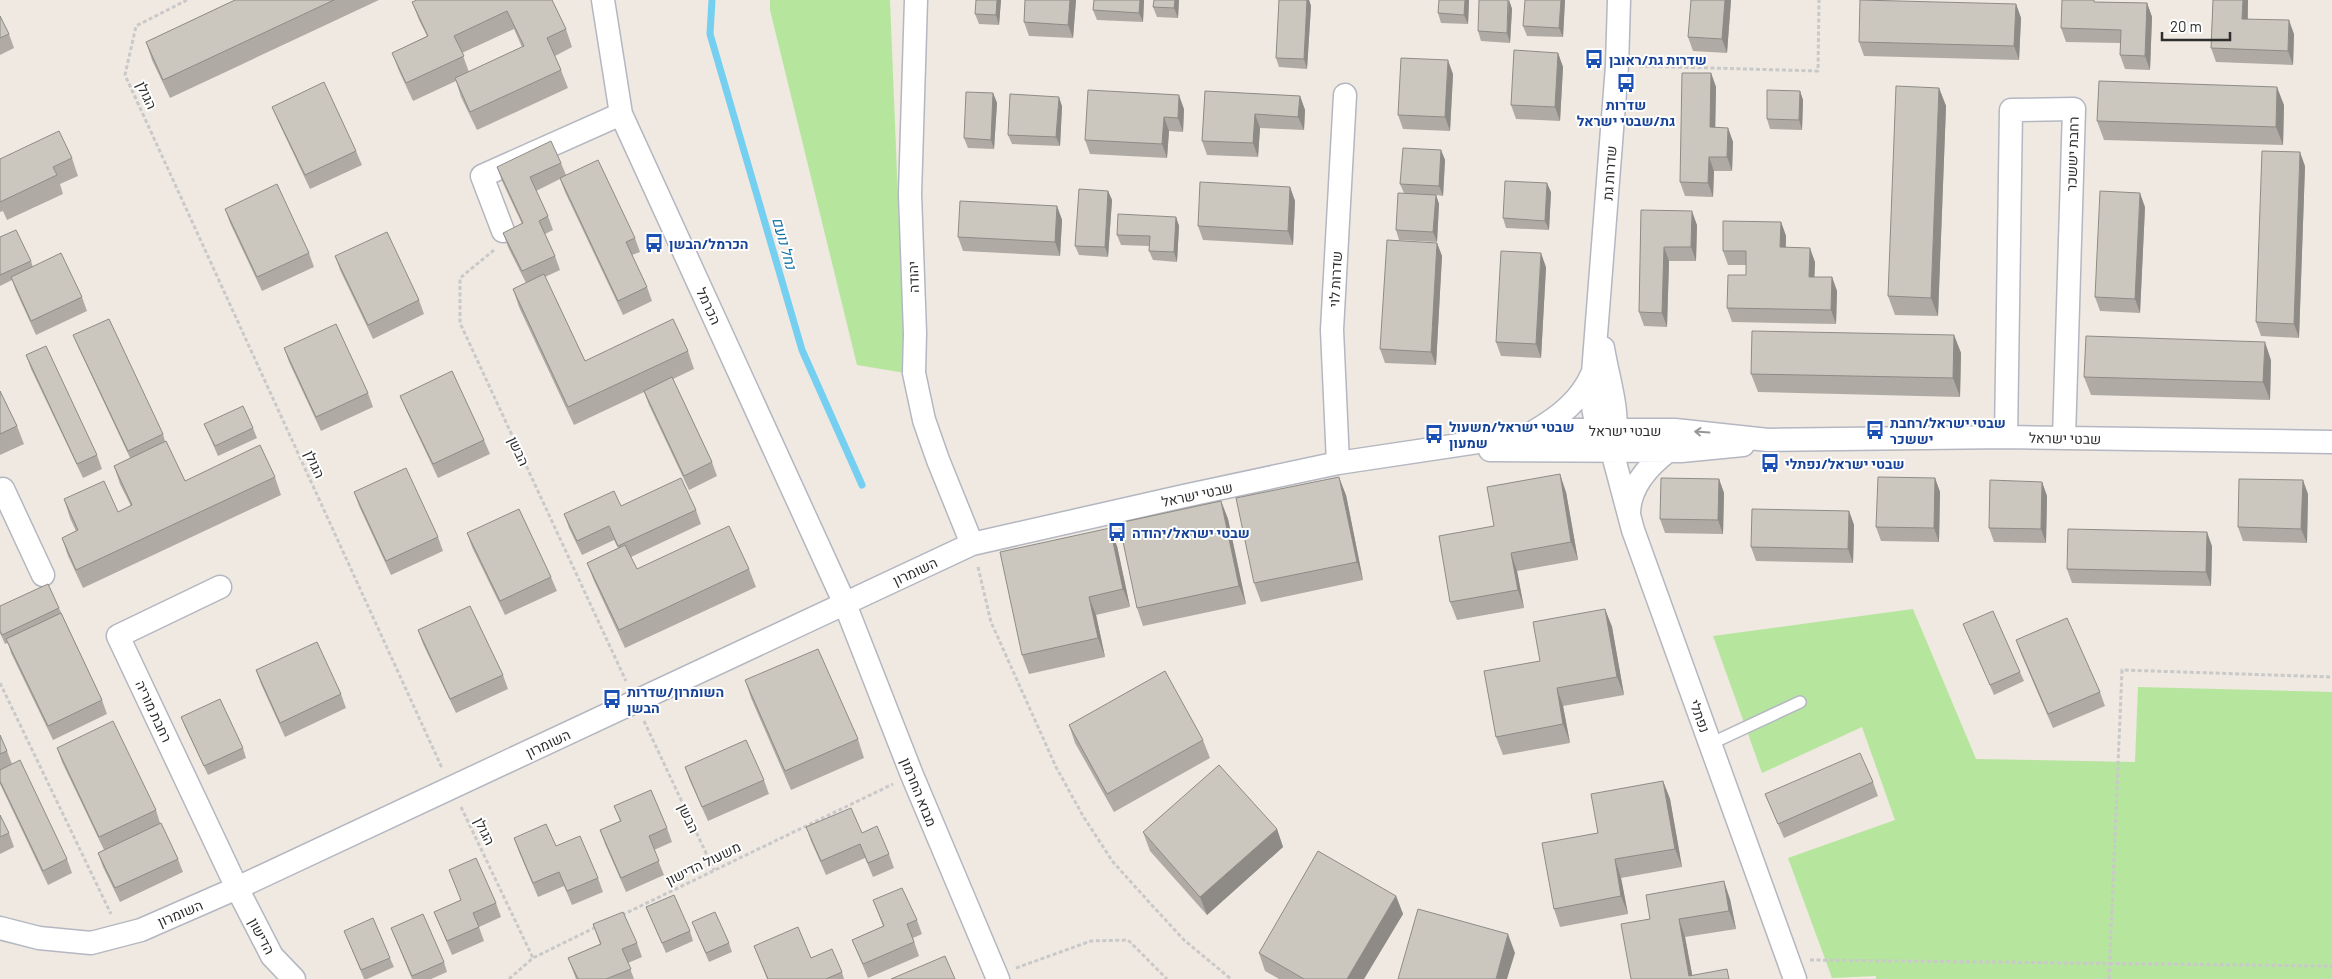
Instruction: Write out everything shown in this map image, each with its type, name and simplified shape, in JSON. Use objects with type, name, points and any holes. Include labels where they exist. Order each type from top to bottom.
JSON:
[{"type":"street","name":"הכרמל","points":[[603,0],[621,114],[845,604]]},
{"type":"street","name":"יהודה","points":[[916,0],[910,194],[915,333],[914,373],[927,428],[972,544]]},
{"type":"street","name":"שדרות גת","points":[[1607,429],[1593,399],[1593,373],[1617,66],[1619,0]]},
{"type":"street","name":"שדרות לוי","points":[[1338,463],[1332,330],[1345,95]]},
{"type":"street","name":"רחבת יששכר","points":[[2006,437],[2011,110],[2074,109],[2064,438]]},
{"type":"street","points":[[504,231],[482,176],[621,114]]},
{"type":"street","name":"שדרות גת","points":[[1598,316],[1607,429],[1612,451]]},
{"type":"street","points":[[1530,433],[1558,415],[1578,398],[1593,373]]},
{"type":"street","name":"שבטי ישראל","points":[[972,544],[1338,463],[1559,430],[1607,429],[1712,433],[1768,440],[2006,437],[2332,442]]},
{"type":"street","name":"שבטי ישראל","points":[[1424,450],[1706,450],[1768,440]]},
{"type":"street","name":"נפתלי","points":[[1612,451],[1629,518],[1791,969]]},
{"type":"street","points":[[1629,518],[1631,498],[1642,476],[1668,451]]},
{"type":"street","points":[[0,490],[3,489],[43,575]]},
{"type":"street","name":"השומרון","points":[[0,928],[39,938],[91,943],[141,930],[237,888],[972,544]]},
{"type":"street","name":"רחבת מוריה","points":[[220,587],[118,636],[237,888]]},
{"type":"street","name":"מבוא החרמון","points":[[845,604],[912,775],[997,977]]},
{"type":"street","name":"הדישון","points":[[237,888],[272,956],[294,979]]},
{"type":"lane","points":[[1710,744],[1800,702]]},
{"type":"path","name":"הגולן","points":[[187,0],[136,26],[125,74],[451,788],[533,958]]},
{"type":"path","points":[[1617,66],[1818,71],[1819,0]]},
{"type":"path","name":"הבשן","points":[[504,231],[493,251],[460,278],[460,323],[714,870]]},
{"type":"path","points":[[972,544],[991,622],[1056,767],[1084,816],[1113,862],[1131,882],[1184,940],[1231,979]]},
{"type":"path","points":[[2109,979],[2122,670],[2332,676]]},
{"type":"path","points":[[0,683],[121,935]]},
{"type":"path","name":"משעול הדישון","points":[[619,916],[912,775]]},
{"type":"path","points":[[509,979],[533,958],[602,924]]},
{"type":"path","points":[[997,977],[1091,941],[1128,940],[1167,979]]},
{"type":"path","points":[[1791,969],[2110,962],[2332,966]]},
{"type":"green space","points":[[770,0],[890,0],[905,373],[857,365],[770,10]]},
{"type":"green space","points":[[1913,609],[1976,759],[2135,762],[2138,687],[2332,692],[2332,979],[1876,979],[1876,976],[1832,978],[1788,858],[1895,820],[1862,727],[1762,773],[1713,636]]},
{"type":"building","points":[[235,0],[334,0],[163,80],[146,42]]},
{"type":"building","points":[[417,0],[552,0],[566,29],[547,38],[561,70],[470,112],[455,78],[524,46],[507,11],[454,36],[464,56],[406,83],[392,53],[428,36],[412,2]]},
{"type":"building","points":[[976,0],[997,0],[996,15],[975,14]]},
{"type":"building","points":[[1025,0],[1070,0],[1068,25],[1024,22]]},
{"type":"building","points":[[1094,0],[1140,0],[1139,13],[1093,10]]},
{"type":"building","points":[[1154,0],[1175,0],[1174,8],[1153,7]]},
{"type":"building","points":[[1279,0],[1307,0],[1304,59],[1276,58]]},
{"type":"building","points":[[1439,0],[1465,0],[1464,15],[1438,13]]},
{"type":"building","points":[[1479,0],[1508,0],[1507,33],[1478,31]]},
{"type":"building","points":[[1525,0],[1561,0],[1559,28],[1523,26]]},
{"type":"building","points":[[1691,0],[1725,0],[1722,39],[1688,37]]},
{"type":"building","points":[[1860,0],[2016,4],[2014,46],[1859,42]]},
{"type":"building","points":[[2062,0],[2147,3],[2145,56],[2120,55],[2121,30],[2061,28]]},
{"type":"building","points":[[2213,0],[2243,0],[2242,19],[2289,20],[2288,51],[2211,48]]},
{"type":"building","points":[[0,16],[9,34],[0,38]]},
{"type":"building","points":[[1514,50],[1558,53],[1555,107],[1511,105]]},
{"type":"building","points":[[1401,58],[1448,60],[1445,117],[1398,115]]},
{"type":"building","points":[[1682,73],[1711,73],[1710,127],[1728,128],[1727,157],[1709,157],[1708,183],[1680,182]]},
{"type":"building","points":[[2099,81],[2277,87],[2276,127],[2097,121]]},
{"type":"building","points":[[324,82],[356,151],[305,175],[272,107]]},
{"type":"building","points":[[1896,86],[1939,88],[1931,298],[1888,296]]},
{"type":"building","points":[[1088,90],[1179,95],[1178,118],[1164,117],[1162,144],[1085,140]]},
{"type":"building","points":[[1767,90],[1800,91],[1799,120],[1767,119]]},
{"type":"building","points":[[1205,91],[1300,96],[1298,117],[1255,114],[1253,143],[1202,141]]},
{"type":"building","points":[[966,92],[993,93],[991,140],[964,138]]},
{"type":"building","points":[[1010,94],[1059,97],[1056,137],[1008,135]]},
{"type":"building","points":[[59,131],[72,158],[53,167],[57,175],[0,202],[0,159]]},
{"type":"building","points":[[551,141],[561,163],[530,177],[548,216],[539,221],[555,256],[522,271],[503,233],[523,223],[497,167]]},
{"type":"building","points":[[1403,148],[1441,150],[1439,186],[1400,184]]},
{"type":"building","points":[[2262,151],[2300,152],[2294,324],[2256,322]]},
{"type":"building","points":[[598,160],[635,238],[626,242],[647,287],[618,301],[560,178]]},
{"type":"building","points":[[1505,181],[1547,183],[1545,221],[1503,218]]},
{"type":"building","points":[[1200,182],[1290,187],[1288,231],[1198,226]]},
{"type":"building","points":[[277,184],[309,253],[257,277],[225,209]]},
{"type":"building","points":[[1079,189],[1108,191],[1105,247],[1075,246]]},
{"type":"building","points":[[2100,191],[2140,193],[2135,299],[2095,297]]},
{"type":"building","points":[[1398,193],[1436,195],[1433,232],[1396,230]]},
{"type":"building","points":[[960,201],[1057,206],[1055,242],[958,237]]},
{"type":"building","points":[[1641,210],[1692,211],[1691,247],[1664,247],[1662,313],[1639,312]]},
{"type":"building","points":[[1118,214],[1176,217],[1174,252],[1149,251],[1150,236],[1117,235]]},
{"type":"building","points":[[1723,221],[1781,222],[1780,247],[1810,248],[1809,277],[1832,277],[1831,310],[1727,308],[1728,275],[1746,275],[1746,251],[1723,251]]},
{"type":"building","points":[[16,230],[31,261],[0,275],[0,237]]},
{"type":"building","points":[[387,232],[419,300],[368,325],[335,256]]},
{"type":"building","points":[[1387,240],[1437,243],[1431,352],[1380,349]]},
{"type":"building","points":[[1501,251],[1541,253],[1536,344],[1496,342]]},
{"type":"building","points":[[61,253],[82,297],[31,321],[11,277]]},
{"type":"building","points":[[544,274],[585,361],[673,319],[688,351],[568,407],[513,289]]},
{"type":"building","points":[[109,319],[163,434],[128,451],[73,335]]},
{"type":"building","points":[[336,324],[368,393],[316,417],[284,348]]},
{"type":"building","points":[[1752,331],[1954,335],[1953,378],[1751,374]]},
{"type":"building","points":[[2086,336],[2265,342],[2263,382],[2084,377]]},
{"type":"building","points":[[46,346],[97,455],[77,464],[26,355]]},
{"type":"building","points":[[452,371],[484,440],[433,464],[400,396]]},
{"type":"building","points":[[672,377],[712,462],[684,476],[644,391]]},
{"type":"building","points":[[0,391],[17,426],[0,434]]},
{"type":"building","points":[[243,406],[253,428],[215,446],[204,424]]},
{"type":"building","points":[[166,441],[185,481],[260,445],[275,477],[76,570],[62,538],[78,530],[64,499],[104,481],[118,512],[132,505],[114,466]]},
{"type":"building","points":[[406,468],[438,537],[386,561],[354,492]]},
{"type":"building","points":[[1560,474],[1571,542],[1511,553],[1518,590],[1450,602],[1439,536],[1494,526],[1487,487]]},
{"type":"building","points":[[1339,477],[1357,562],[1254,583],[1236,498]]},
{"type":"building","points":[[1878,477],[1935,478],[1934,528],[1876,527]]},
{"type":"building","points":[[681,478],[696,510],[618,546],[609,526],[577,541],[564,514],[614,491],[621,506]]},
{"type":"building","points":[[1661,478],[1719,479],[1718,520],[1660,519]]},
{"type":"building","points":[[2239,479],[2303,480],[2301,529],[2238,527]]},
{"type":"building","points":[[1990,480],[2042,482],[2041,529],[1989,528]]},
{"type":"building","points":[[1221,501],[1239,586],[1137,608],[1119,523]]},
{"type":"building","points":[[519,509],[551,577],[500,601],[467,533]]},
{"type":"building","points":[[1752,509],[1849,511],[1848,549],[1751,547]]},
{"type":"building","points":[[729,526],[749,569],[619,630],[587,563],[625,545],[637,569]]},
{"type":"building","points":[[1110,528],[1123,589],[1089,597],[1098,638],[1022,655],[1000,552]]},
{"type":"building","points":[[2068,529],[2207,532],[2206,572],[2067,569]]},
{"type":"building","points":[[48,584],[59,608],[2,635],[0,631],[0,606]]},
{"type":"building","points":[[470,606],[503,675],[450,699],[418,630]]},
{"type":"building","points":[[1605,609],[1617,677],[1557,688],[1563,724],[1496,737],[1484,671],[1540,661],[1533,622]]},
{"type":"building","points":[[1993,611],[2020,672],[1990,685],[1963,624]]},
{"type":"building","points":[[61,613],[102,700],[48,726],[6,639]]},
{"type":"building","points":[[2067,618],[2100,692],[2048,714],[2016,640]]},
{"type":"building","points":[[317,642],[341,694],[280,723],[256,670]]},
{"type":"building","points":[[818,649],[858,739],[785,771],[745,680]]},
{"type":"building","points":[[1165,671],[1203,740],[1107,794],[1069,725]]},
{"type":"building","points":[[220,699],[243,748],[204,766],[181,717]]},
{"type":"building","points":[[113,721],[156,810],[99,837],[57,748]]},
{"type":"building","points":[[0,735],[7,751],[0,754]]},
{"type":"building","points":[[746,740],[764,780],[702,807],[685,767]]},
{"type":"building","points":[[1860,753],[1873,782],[1778,824],[1765,794]]},
{"type":"building","points":[[20,760],[67,859],[43,871],[0,781],[0,770]]},
{"type":"building","points":[[1219,765],[1277,829],[1200,897],[1143,832]]},
{"type":"building","points":[[1663,781],[1675,849],[1615,859],[1621,896],[1554,909],[1542,843],[1598,833],[1591,794]]},
{"type":"building","points":[[651,790],[667,828],[649,836],[659,861],[621,878],[600,830],[621,821],[614,806]]},
{"type":"building","points":[[851,808],[862,833],[877,826],[889,854],[868,863],[860,844],[821,861],[806,827]]},
{"type":"building","points":[[0,815],[9,833],[0,837]]},
{"type":"building","points":[[161,823],[178,859],[115,888],[98,853]]},
{"type":"building","points":[[546,824],[556,846],[580,836],[598,878],[567,891],[559,872],[533,883],[514,838]]},
{"type":"building","points":[[1318,851],[1396,896],[1347,979],[1304,979],[1259,953]]},
{"type":"building","points":[[476,858],[496,903],[473,913],[479,927],[447,941],[434,912],[461,900],[449,870]]},
{"type":"building","points":[[1724,881],[1729,911],[1679,919],[1689,976],[1727,969],[1729,979],[1631,979],[1621,924],[1650,919],[1646,895]]},
{"type":"building","points":[[902,888],[917,920],[907,924],[914,942],[863,964],[852,940],[884,926],[873,900]]},
{"type":"building","points":[[674,895],[690,931],[662,943],[646,907]]},
{"type":"building","points":[[1418,909],[1508,934],[1496,979],[1398,979]]},
{"type":"building","points":[[623,912],[637,943],[622,949],[631,969],[606,979],[578,979],[568,958],[601,944],[593,924]]},
{"type":"building","points":[[715,912],[729,943],[706,953],[692,922]]},
{"type":"building","points":[[423,914],[444,962],[412,976],[391,928]]},
{"type":"building","points":[[373,918],[390,958],[361,970],[344,931]]},
{"type":"building","points":[[798,927],[811,958],[832,949],[842,972],[826,979],[768,979],[754,946]]},
{"type":"building","points":[[945,956],[955,979],[891,979]]},
{"type":"waterway","name":"נחל נועם","points":[[712,0],[710,34],[802,350],[862,485]]},
{"type":"place","name":"שדרות גת/ראובן","points":[[1594,59]]},
{"type":"place","name":"שדרות גת/שבטי ישראל","points":[[1626,83]]},
{"type":"place","name":"הכרמל/הבשן","points":[[654,243]]},
{"type":"place","name":"שבטי ישראל/רחבת יששכר","points":[[1875,430]]},
{"type":"place","name":"שבטי ישראל/משעול שמעון","points":[[1434,434]]},
{"type":"place","name":"שבטי ישראל/נפתלי","points":[[1770,463]]},
{"type":"place","name":"שבטי ישראל/יהודה","points":[[1117,532]]},
{"type":"place","name":"השומרון/שדרות הבשן","points":[[612,699]]}]
